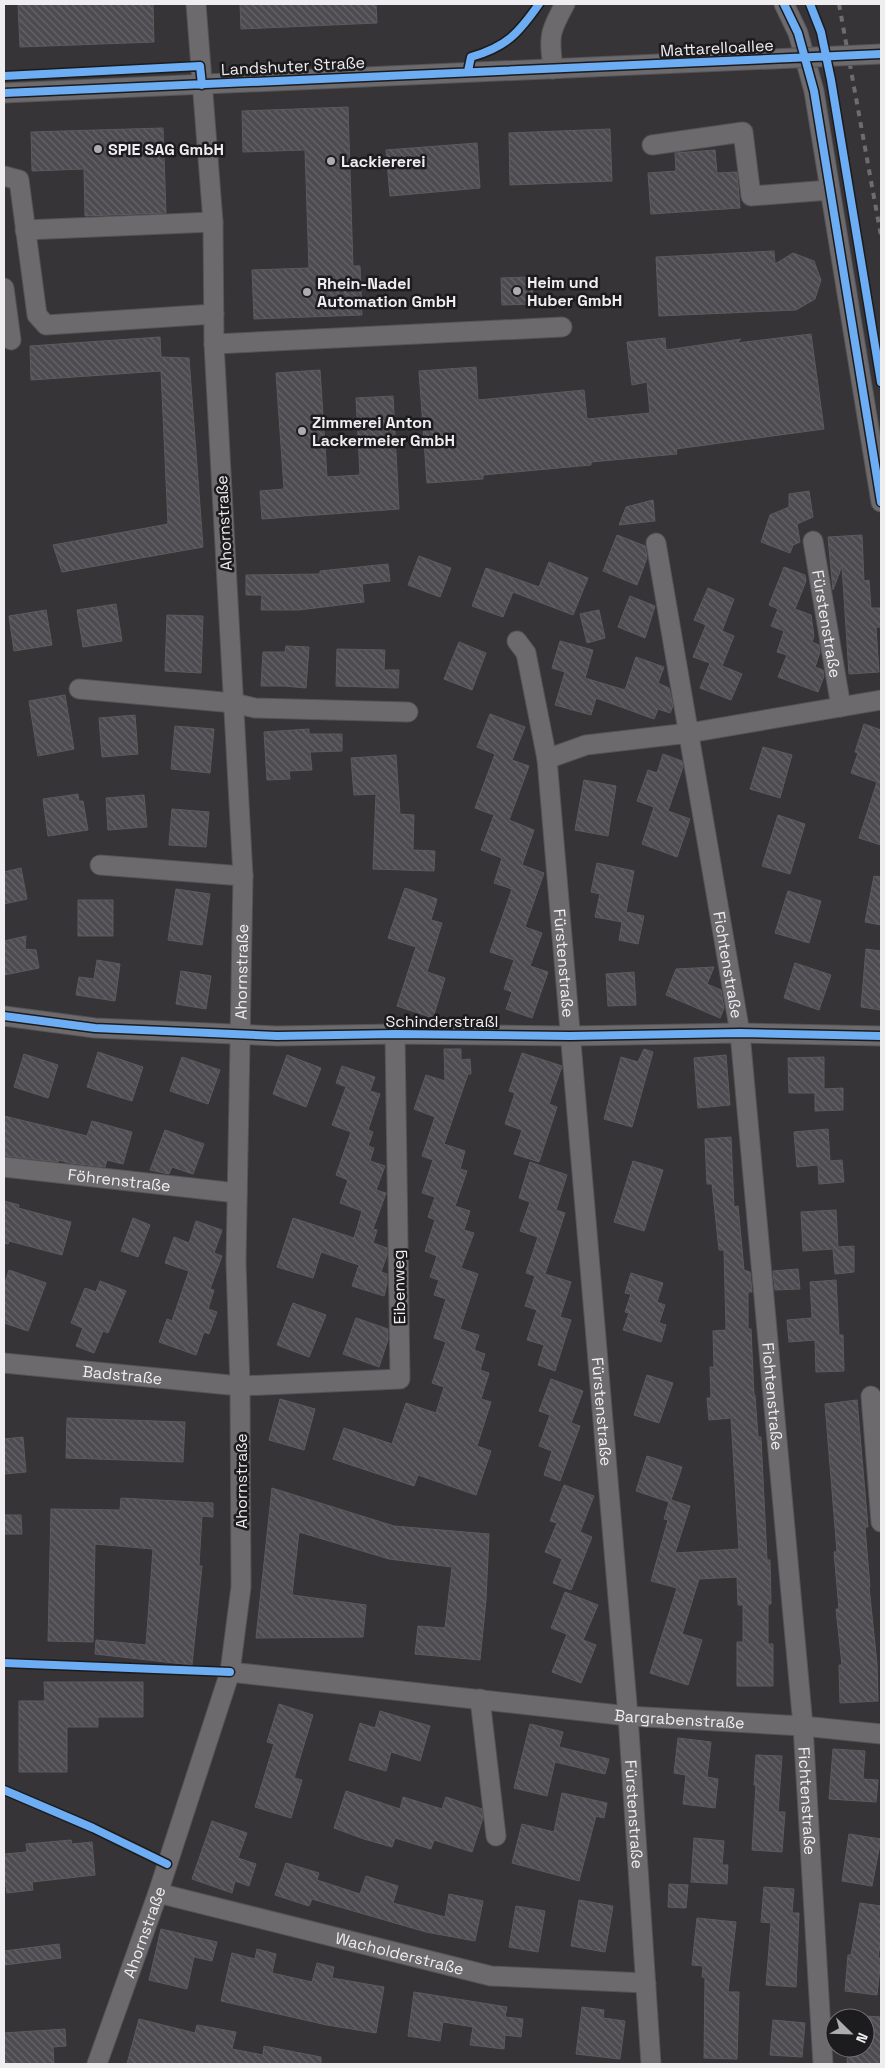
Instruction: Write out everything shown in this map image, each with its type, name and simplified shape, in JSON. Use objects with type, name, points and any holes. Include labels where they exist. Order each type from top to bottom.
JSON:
[{"type":"street","name":"Ahornstraße","points":[[97,2064],[158,1893],[230,1672],[241,1587],[240,1386],[236,1193],[243,876],[214,344],[213,222],[196,4]]},
{"type":"street","points":[[553,69],[550,40],[552,28],[565,4]]},
{"type":"street","points":[[784,4],[798,33],[814,91],[881,502]]},
{"type":"street","name":"Mattarelloallee","points":[[553,69],[881,54]]},
{"type":"street","name":"Landshuter Straße","points":[[4,93],[468,71],[553,69]]},
{"type":"street","points":[[652,145],[743,132],[752,196],[830,190]]},
{"type":"street","points":[[4,176],[19,180],[37,316],[46,325],[214,314]]},
{"type":"street","points":[[25,230],[213,222]]},
{"type":"street","points":[[4,288],[11,340]]},
{"type":"street","points":[[214,344],[562,327]]},
{"type":"street","name":"Fürstenstraße","points":[[813,541],[841,707]]},
{"type":"street","points":[[656,543],[689,733]]},
{"type":"street","name":"Fürstenstraße","points":[[516,642],[526,653],[547,759],[628,1716],[651,2064]]},
{"type":"street","points":[[79,690],[234,703],[255,708],[408,712]]},
{"type":"street","points":[[547,759],[586,745],[689,733],[881,700]]},
{"type":"street","name":"Fichtenstraße","points":[[689,733],[740,1033],[802,1726],[823,2064]]},
{"type":"street","points":[[100,865],[243,876]]},
{"type":"street","name":"Schinderstraßl","points":[[4,1016],[95,1028],[277,1036],[395,1034],[570,1036],[740,1033],[881,1036]]},
{"type":"street","name":"Eibenweg","points":[[240,1386],[400,1379],[395,1034]]},
{"type":"street","name":"Föhrenstraße","points":[[4,1167],[236,1193]]},
{"type":"street","name":"Badstraße","points":[[4,1364],[240,1386]]},
{"type":"street","points":[[871,1396],[881,1522]]},
{"type":"street","name":"Bargrabenstraße","points":[[230,1672],[628,1716],[802,1726],[881,1734]]},
{"type":"street","points":[[480,1700],[496,1836]]},
{"type":"street","name":"Wacholderstraße","points":[[158,1893],[491,1976],[646,1983]]},
{"type":"building","points":[[18,4],[153,4],[154,42],[20,47]]},
{"type":"building","points":[[240,4],[376,4],[377,23],[241,29]]},
{"type":"building","points":[[348,107],[353,266],[360,266],[362,315],[254,319],[252,270],[309,268],[305,150],[243,152],[242,111]]},
{"type":"building","points":[[163,128],[166,213],[85,216],[84,169],[32,171],[31,132]]},
{"type":"building","points":[[610,129],[612,181],[510,185],[509,133]]},
{"type":"building","points":[[477,143],[480,188],[390,196],[386,150]]},
{"type":"building","points":[[715,150],[717,173],[737,172],[740,208],[651,214],[648,173],[676,171],[675,153]]},
{"type":"building","points":[[774,251],[775,264],[793,253],[814,261],[821,280],[815,299],[796,310],[659,316],[656,257]]},
{"type":"building","name":"Heim und Huber GmbH","points":[[532,277],[533,304],[502,305],[501,278]]},
{"type":"building","points":[[811,334],[824,429],[676,449],[677,454],[591,462],[591,465],[483,475],[483,479],[427,483],[419,371],[476,367],[478,400],[584,390],[587,419],[650,413],[647,382],[632,385],[627,342],[665,338],[666,350],[741,339],[737,343]]},
{"type":"building","points":[[160,337],[161,357],[189,358],[203,547],[62,572],[53,545],[168,524],[161,371],[31,380],[30,346]]},
{"type":"building","points":[[320,370],[327,477],[360,475],[356,398],[393,396],[399,509],[262,519],[260,491],[284,489],[276,373]]},
{"type":"building","points":[[809,491],[813,517],[797,524],[800,542],[793,545],[790,553],[761,542],[770,515],[789,507],[789,494]]},
{"type":"building","points":[[653,500],[655,521],[619,525],[626,507]]},
{"type":"building","points":[[617,535],[645,546],[647,558],[637,585],[603,571]]},
{"type":"building","points":[[862,535],[864,581],[869,580],[871,608],[881,608],[881,627],[876,627],[879,672],[849,674],[842,566],[833,590],[828,537]]},
{"type":"building","points":[[419,556],[451,568],[440,597],[408,585]]},
{"type":"building","points":[[549,562],[588,578],[573,615],[513,592],[503,617],[472,606],[486,568],[539,587]]},
{"type":"building","points":[[388,564],[390,581],[362,584],[364,602],[299,610],[261,610],[262,595],[246,595],[246,575],[320,574],[320,571]]},
{"type":"building","points":[[784,567],[805,575],[806,581],[795,609],[811,615],[814,636],[812,642],[819,645],[820,652],[815,667],[823,670],[824,676],[818,692],[778,677],[787,655],[777,652],[784,631],[771,626],[778,609],[769,605]]},
{"type":"building","points":[[708,588],[734,599],[722,631],[734,636],[722,666],[742,674],[731,700],[700,688],[710,663],[693,657],[706,625],[694,620]]},
{"type":"building","points":[[630,596],[655,606],[645,638],[618,627]]},
{"type":"building","points":[[116,604],[122,641],[83,647],[77,610]]},
{"type":"building","points":[[46,610],[52,645],[14,651],[9,616]]},
{"type":"building","points":[[599,610],[605,638],[587,643],[580,614]]},
{"type":"building","points":[[167,615],[203,616],[201,673],[165,671]]},
{"type":"building","points":[[560,641],[593,650],[585,678],[625,690],[636,657],[664,667],[658,683],[669,688],[673,706],[670,713],[658,709],[654,719],[596,698],[591,715],[555,705],[565,672],[552,668]]},
{"type":"building","points":[[459,642],[486,653],[472,690],[444,679]]},
{"type":"building","points":[[286,646],[309,647],[306,688],[261,686],[263,652],[285,652]]},
{"type":"building","points":[[337,649],[385,650],[384,670],[399,670],[398,688],[336,686]]},
{"type":"building","points":[[65,695],[74,749],[38,756],[29,701]]},
{"type":"building","points":[[490,714],[525,727],[512,760],[529,766],[509,820],[534,830],[522,865],[544,873],[525,927],[542,933],[530,966],[548,972],[532,1018],[506,1009],[512,992],[504,989],[514,960],[490,952],[512,889],[494,883],[502,858],[481,850],[494,815],[475,808],[495,754],[477,747]]},
{"type":"building","points":[[135,715],[138,754],[102,757],[99,718]]},
{"type":"building","points":[[864,724],[881,730],[881,845],[859,838],[877,782],[851,773],[858,753],[855,752]]},
{"type":"building","points":[[175,726],[214,729],[210,773],[171,769]]},
{"type":"building","points":[[309,729],[309,734],[342,734],[342,751],[310,752],[312,770],[289,771],[290,779],[267,780],[264,732]]},
{"type":"building","points":[[763,747],[792,755],[780,798],[750,789]]},
{"type":"building","points":[[663,754],[682,761],[683,767],[668,811],[690,819],[677,857],[642,844],[654,807],[637,801],[648,770],[657,773]]},
{"type":"building","points":[[396,755],[400,814],[414,815],[413,850],[435,851],[434,871],[373,869],[376,794],[354,795],[351,758]]},
{"type":"building","points":[[584,780],[616,786],[608,836],[575,830]]},
{"type":"building","points":[[78,794],[79,801],[83,801],[88,830],[48,836],[43,799]]},
{"type":"building","points":[[144,795],[147,827],[108,830],[106,798]]},
{"type":"building","points":[[172,809],[209,812],[206,847],[169,845]]},
{"type":"building","points":[[778,815],[805,824],[790,874],[762,866]]},
{"type":"building","points":[[597,863],[634,871],[626,912],[644,916],[638,944],[619,940],[622,922],[595,917],[600,894],[591,892]]},
{"type":"building","points":[[21,868],[27,899],[4,904],[4,872]]},
{"type":"building","points":[[874,876],[881,877],[881,925],[865,922]]},
{"type":"building","points":[[405,888],[437,899],[431,920],[442,923],[427,972],[445,978],[433,1018],[397,1006],[416,947],[388,938]]},
{"type":"building","points":[[176,889],[210,894],[202,945],[168,940]]},
{"type":"building","points":[[788,891],[821,901],[809,943],[775,933]]},
{"type":"building","points":[[78,900],[113,900],[113,936],[78,936]]},
{"type":"building","points":[[26,936],[25,949],[36,950],[39,968],[4,975],[4,941]]},
{"type":"building","points":[[866,949],[881,951],[881,1010],[861,1007]]},
{"type":"building","points":[[97,960],[120,964],[115,1001],[76,995],[79,977],[94,979]]},
{"type":"building","points":[[795,963],[831,975],[819,1010],[784,998]]},
{"type":"building","points":[[714,967],[707,984],[721,990],[724,1008],[720,1018],[666,995],[676,969]]},
{"type":"building","points":[[181,971],[211,976],[206,1009],[176,1004]]},
{"type":"building","points":[[634,972],[636,1005],[608,1006],[606,974]]},
{"type":"building","points":[[444,1049],[461,1049],[461,1060],[470,1059],[471,1074],[468,1074],[444,1144],[465,1151],[460,1169],[467,1171],[455,1206],[470,1211],[464,1230],[474,1233],[461,1268],[478,1274],[460,1329],[479,1335],[474,1350],[485,1354],[480,1370],[489,1373],[481,1399],[491,1402],[477,1446],[491,1451],[476,1495],[418,1475],[414,1486],[333,1459],[344,1428],[392,1444],[406,1403],[436,1413],[444,1387],[432,1383],[446,1342],[434,1338],[446,1299],[434,1295],[439,1280],[430,1277],[437,1256],[425,1251],[435,1220],[428,1217],[435,1197],[422,1193],[433,1160],[422,1156],[435,1117],[414,1109],[426,1075],[445,1081]]},
{"type":"building","points":[[644,1049],[653,1052],[632,1127],[604,1119],[621,1057],[638,1062]]},
{"type":"building","points":[[98,1052],[143,1067],[132,1101],[87,1087]]},
{"type":"building","points":[[522,1053],[562,1066],[549,1104],[557,1107],[539,1162],[514,1154],[522,1130],[505,1124],[515,1093],[509,1091]]},
{"type":"building","points":[[24,1054],[58,1065],[48,1098],[14,1087]]},
{"type":"building","points":[[287,1055],[321,1068],[306,1107],[273,1094]]},
{"type":"building","points":[[726,1055],[730,1105],[698,1108],[694,1058]]},
{"type":"building","points":[[182,1057],[220,1070],[208,1104],[170,1091]]},
{"type":"building","points":[[824,1057],[824,1089],[843,1088],[843,1110],[815,1111],[815,1093],[789,1093],[788,1058]]},
{"type":"building","points":[[342,1066],[375,1077],[370,1091],[380,1094],[368,1130],[373,1132],[368,1146],[374,1148],[370,1161],[385,1166],[376,1190],[386,1193],[373,1229],[377,1230],[373,1243],[387,1248],[387,1255],[381,1272],[387,1274],[384,1296],[352,1286],[359,1265],[321,1252],[313,1278],[277,1267],[293,1218],[354,1238],[362,1211],[340,1203],[348,1180],[336,1175],[351,1132],[332,1125],[346,1087],[336,1083]]},
{"type":"building","points":[[4,1116],[87,1136],[92,1121],[132,1132],[123,1164],[107,1160],[105,1167],[59,1160],[58,1162],[5,1156]]},
{"type":"building","points":[[828,1129],[830,1161],[842,1160],[844,1182],[819,1184],[818,1165],[797,1167],[794,1132]]},
{"type":"building","points":[[165,1130],[204,1144],[193,1174],[172,1167],[169,1174],[150,1170]]},
{"type":"building","points":[[731,1137],[734,1207],[738,1206],[744,1270],[750,1272],[752,1292],[748,1292],[748,1329],[751,1329],[758,1437],[761,1437],[767,1560],[770,1560],[771,1604],[768,1604],[768,1644],[773,1644],[773,1686],[737,1686],[737,1642],[743,1642],[743,1605],[738,1605],[737,1577],[699,1579],[682,1634],[702,1640],[688,1685],[650,1673],[677,1588],[651,1581],[668,1520],[664,1519],[669,1502],[636,1491],[647,1456],[682,1467],[671,1500],[690,1506],[675,1553],[739,1549],[731,1418],[709,1420],[707,1398],[711,1398],[710,1367],[714,1367],[713,1331],[726,1330],[724,1250],[719,1250],[712,1184],[707,1184],[705,1139]]},
{"type":"building","points":[[633,1161],[663,1170],[644,1231],[614,1222]]},
{"type":"building","points":[[530,1162],[567,1175],[556,1210],[565,1213],[545,1274],[571,1282],[560,1317],[571,1320],[555,1371],[538,1365],[544,1345],[527,1340],[537,1310],[525,1306],[535,1276],[526,1273],[538,1237],[520,1231],[530,1202],[519,1198]]},
{"type":"building","points":[[4,1201],[19,1205],[18,1208],[71,1222],[62,1255],[9,1241],[8,1244],[4,1243]]},
{"type":"building","points":[[836,1210],[838,1247],[854,1246],[854,1272],[835,1274],[833,1249],[803,1251],[801,1212]]},
{"type":"building","points":[[133,1218],[150,1225],[138,1257],[121,1251]]},
{"type":"building","points":[[196,1221],[222,1230],[214,1253],[222,1256],[210,1289],[214,1290],[208,1309],[217,1312],[209,1334],[204,1332],[196,1355],[159,1342],[167,1319],[172,1321],[189,1271],[165,1263],[174,1237],[189,1243]]},
{"type":"building","points":[[798,1269],[800,1289],[775,1290],[773,1271]]},
{"type":"building","points":[[9,1270],[46,1283],[28,1331],[4,1323],[4,1286]]},
{"type":"building","points":[[631,1273],[663,1283],[657,1302],[665,1305],[659,1323],[666,1325],[661,1342],[623,1330],[629,1313],[625,1312],[631,1294],[625,1293]]},
{"type":"building","points":[[836,1280],[839,1335],[843,1335],[844,1371],[816,1372],[815,1340],[789,1342],[787,1320],[812,1318],[810,1282]]},
{"type":"building","points":[[100,1281],[126,1291],[108,1333],[103,1331],[94,1353],[76,1346],[83,1328],[71,1323],[85,1288],[96,1292]]},
{"type":"building","points":[[293,1303],[326,1315],[309,1357],[277,1345]]},
{"type":"building","points":[[356,1318],[388,1329],[388,1340],[379,1367],[343,1354]]},
{"type":"building","points":[[647,1375],[673,1383],[659,1423],[634,1415]]},
{"type":"building","points":[[551,1379],[583,1391],[571,1423],[580,1426],[560,1481],[544,1475],[552,1451],[539,1446],[550,1415],[539,1411]]},
{"type":"building","points":[[280,1399],[315,1409],[304,1450],[269,1440]]},
{"type":"building","points":[[857,1400],[868,1527],[865,1527],[877,1664],[878,1701],[840,1703],[839,1665],[842,1665],[836,1609],[839,1609],[834,1552],[837,1552],[825,1404]]},
{"type":"building","points":[[67,1418],[185,1422],[183,1462],[66,1458]]},
{"type":"building","points":[[23,1437],[26,1472],[4,1474],[4,1439]]},
{"type":"building","points":[[564,1485],[594,1496],[580,1532],[592,1537],[571,1590],[553,1583],[562,1559],[545,1552],[557,1523],[550,1521]]},
{"type":"building","points":[[272,1488],[394,1526],[489,1534],[486,1600],[480,1660],[415,1654],[418,1626],[445,1628],[452,1567],[389,1559],[299,1532],[292,1595],[366,1605],[363,1637],[256,1638]]},
{"type":"building","points":[[121,1498],[213,1503],[213,1517],[202,1516],[199,1566],[202,1566],[192,1665],[95,1654],[96,1640],[146,1645],[153,1549],[95,1544],[93,1642],[48,1641],[51,1509],[120,1510]]},
{"type":"building","points":[[4,1515],[21,1515],[22,1534],[4,1534]]},
{"type":"building","points":[[565,1592],[598,1605],[583,1640],[596,1645],[581,1683],[552,1672],[567,1634],[551,1628]]},
{"type":"building","points":[[44,1682],[143,1682],[143,1717],[98,1717],[98,1727],[67,1727],[67,1772],[19,1772],[19,1701],[45,1701]]},
{"type":"building","points":[[279,1704],[313,1715],[294,1778],[302,1780],[291,1818],[255,1807],[274,1744],[267,1742]]},
{"type":"building","points":[[380,1711],[430,1726],[420,1761],[391,1752],[386,1771],[349,1760],[360,1723],[375,1728]]},
{"type":"building","points":[[530,1724],[563,1732],[559,1747],[609,1759],[605,1774],[555,1762],[547,1796],[514,1788]]},
{"type":"building","points":[[678,1738],[711,1742],[707,1777],[718,1779],[715,1808],[683,1804],[686,1775],[674,1773]]},
{"type":"building","points":[[833,1749],[865,1751],[863,1779],[878,1780],[876,1802],[829,1799]]},
{"type":"building","points":[[756,1755],[782,1756],[778,1812],[785,1812],[782,1852],[752,1850]]},
{"type":"building","points":[[346,1791],[400,1809],[403,1797],[442,1809],[446,1797],[482,1809],[483,1818],[472,1852],[434,1840],[431,1849],[395,1838],[392,1847],[334,1828]]},
{"type":"building","points":[[562,1793],[607,1803],[604,1818],[596,1816],[579,1881],[512,1863],[522,1824],[554,1832]]},
{"type":"building","points":[[212,1821],[247,1833],[238,1858],[256,1864],[249,1886],[235,1881],[232,1893],[192,1879]]},
{"type":"building","points":[[849,1834],[881,1839],[872,1886],[842,1881]]},
{"type":"building","points":[[694,1838],[724,1841],[722,1865],[728,1865],[727,1884],[691,1882]]},
{"type":"building","points":[[71,1840],[72,1844],[92,1842],[95,1875],[32,1882],[33,1890],[7,1893],[6,1886],[4,1886],[4,1854],[27,1852],[26,1844]]},
{"type":"building","points":[[286,1863],[319,1873],[317,1880],[360,1894],[366,1876],[398,1886],[393,1903],[445,1917],[449,1894],[483,1901],[475,1941],[426,1932],[312,1899],[309,1906],[275,1895]]},
{"type":"building","points":[[669,1884],[688,1885],[686,1908],[668,1907]]},
{"type":"building","points":[[764,1887],[794,1889],[792,1913],[799,1913],[796,1987],[766,1985],[771,1923],[761,1922]]},
{"type":"building","points":[[579,1900],[613,1906],[605,1952],[571,1946]]},
{"type":"building","points":[[860,1903],[881,1906],[881,1937],[878,1958],[881,1958],[877,1995],[845,1991],[848,1955],[851,1955]]},
{"type":"building","points":[[516,1906],[545,1911],[538,1952],[509,1947]]},
{"type":"building","points":[[697,1918],[736,1922],[728,1992],[739,1992],[737,2059],[704,2058],[705,1978],[702,1977],[703,1966],[692,1965]]},
{"type":"building","points":[[161,1929],[217,1942],[212,1961],[194,1957],[187,1989],[149,1980]]},
{"type":"building","points":[[59,1944],[61,1958],[4,1965],[4,1951]]},
{"type":"building","points":[[257,1949],[276,1954],[272,1973],[312,1982],[317,1963],[334,1967],[332,1978],[384,1987],[376,2033],[327,2025],[221,2001],[232,1953],[255,1959]]},
{"type":"building","points":[[414,1992],[507,2007],[505,2017],[523,2019],[521,2037],[505,2035],[504,2049],[470,2045],[473,2027],[443,2022],[440,2041],[408,2036]]},
{"type":"building","points":[[582,2007],[604,2010],[603,2018],[625,2021],[620,2059],[576,2054]]},
{"type":"building","points":[[875,2017],[881,2017],[881,2064],[847,2064],[847,2058],[875,2058]]},
{"type":"building","points":[[139,2019],[195,2033],[197,2025],[236,2032],[232,2049],[263,2055],[264,2046],[321,2057],[321,2064],[127,2064]]},
{"type":"building","points":[[773,2020],[805,2023],[802,2057],[770,2055]]},
{"type":"building","points":[[65,2029],[66,2046],[53,2047],[54,2064],[4,2064],[4,2033]]},
{"type":"railway","points":[[839,4],[881,236]]},
{"type":"cycle path","points":[[468,71],[471,57],[493,49],[510,38],[524,24],[539,4]]},
{"type":"cycle path","points":[[784,4],[798,33],[814,91],[881,502]]},
{"type":"cycle path","points":[[810,4],[821,32],[831,80],[881,382]]},
{"type":"cycle path","points":[[4,93],[881,54]]},
{"type":"cycle path","points":[[4,76],[200,66],[202,85]]},
{"type":"cycle path","points":[[4,1016],[95,1028],[277,1036],[395,1034],[570,1036],[740,1033],[881,1036]]},
{"type":"cycle path","points":[[4,1663],[230,1672]]},
{"type":"cycle path","points":[[4,1790],[93,1828],[167,1864]]},
{"type":"place","name":"SPIE SAG GmbH","points":[[98,149]]},
{"type":"place","name":"Lackiererei","points":[[331,161]]},
{"type":"place","name":"Heim und Huber GmbH","points":[[517,291]]},
{"type":"place","name":"Rhein-Nadel Automation GmbH","points":[[307,292]]},
{"type":"place","name":"Zimmerei Anton Lackermeier GmbH","points":[[302,431]]}]
